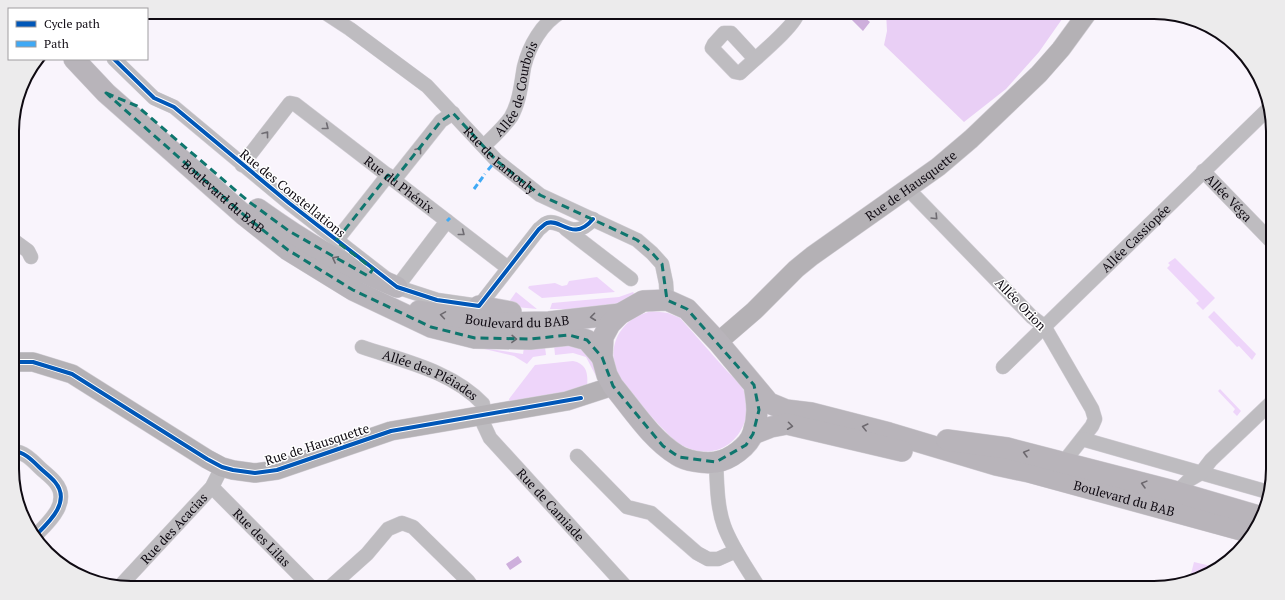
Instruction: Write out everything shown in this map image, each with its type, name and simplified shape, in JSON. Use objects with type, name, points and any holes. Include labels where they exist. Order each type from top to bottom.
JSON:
[{"type":"main road","name":"Boulevard du BAB","points":[[75,60],[106,93],[244,215],[288,250],[353,290],[431,327],[475,338],[530,339],[569,335],[587,340],[602,357]]},
{"type":"main road","points":[[106,93],[137,106],[248,201],[289,231],[326,254],[358,271],[397,287]]},
{"type":"main road","name":"Boulevard du BAB","points":[[667,300],[687,308],[718,342],[769,403],[786,410],[811,413],[889,433],[996,465],[1030,472],[1247,532]]},
{"type":"main road","points":[[667,300],[643,301],[620,314],[603,337],[602,357],[607,375],[613,386],[663,446],[679,457],[702,462],[716,462],[732,455],[746,445],[753,434],[758,410],[754,385]]},
{"type":"main road","points":[[479,306],[565,320]]},
{"type":"main road","name":"Boulevard du BAB","points":[[391,307],[496,323],[565,320],[620,314]]},
{"type":"main road","name":"Boulevard du BAB","points":[[753,434],[771,427],[787,424],[953,464],[996,465]]},
{"type":"main road","points":[[889,433],[1008,448],[1177,492],[1256,515]]},
{"type":"street","name":"Rue de Lamouly","points":[[335,19],[427,86],[497,161],[540,195],[637,240],[652,253],[663,268],[667,300]]},
{"type":"street","name":"Allée de Courbois","points":[[484,146],[511,117],[519,97],[528,52],[542,30],[551,19]]},
{"type":"street","points":[[755,59],[788,28],[795,19]]},
{"type":"street","name":"Rue de Hausquette","points":[[718,342],[754,311],[796,269],[812,256],[908,189],[971,139],[1040,74],[1083,19]]},
{"type":"street","name":"Rue des Constellations","points":[[115,60],[154,98],[174,107],[336,241],[397,287],[437,300],[479,306]]},
{"type":"street","name":"Rue du Phénix","points":[[242,164],[290,103],[295,104],[508,268]]},
{"type":"street","name":"Allée Cassiopée","points":[[1003,367],[1264,112]]},
{"type":"street","points":[[336,241],[441,121],[453,113]]},
{"type":"street","name":"Allée Véga","points":[[1203,171],[1266,236]]},
{"type":"street","name":"Allée Orion","points":[[908,189],[1032,317],[1044,326],[1092,409],[1094,419],[1092,426],[1064,463]]},
{"type":"street","points":[[566,229],[576,230],[589,224],[593,219]]},
{"type":"street","points":[[397,287],[447,221]]},
{"type":"street","points":[[479,306],[539,229],[547,223],[555,223],[566,229],[631,279]]},
{"type":"street","points":[[19,245],[28,251],[31,257]]},
{"type":"street","name":"Allée des Pléiades","points":[[362,347],[450,378],[483,404],[483,416]]},
{"type":"street","name":"Rue de Hausquette","points":[[19,362],[33,362],[72,374],[206,459],[222,467],[255,473],[277,470],[391,431],[567,402],[613,386]]},
{"type":"street","points":[[1177,492],[1189,480],[1202,473],[1211,460],[1266,408]]},
{"type":"street","name":"Rue de Camiade","points":[[483,416],[483,422],[490,438],[621,581]]},
{"type":"street","points":[[1082,439],[1264,491]]},
{"type":"street","points":[[19,452],[23,453],[55,482],[59,490],[60,498],[56,513],[39,532]]},
{"type":"street","points":[[577,456],[627,507],[651,514],[708,559],[718,559],[736,551]]},
{"type":"street","points":[[716,462],[718,499],[724,526],[736,551],[755,581]]},
{"type":"street","name":"Rue des Acacias","points":[[125,581],[212,487],[222,467]]},
{"type":"street","points":[[1202,473],[1205,501]]},
{"type":"street","name":"Rue des Lilas","points":[[212,487],[305,581]]},
{"type":"street","points":[[337,581],[367,554],[388,529],[402,523],[413,527],[469,581]]},
{"type":"street","points":[[751,575],[756,581]]},
{"type":"highlighted area","points":[[106,93],[137,106],[248,201],[289,231],[368,276],[373,269],[336,241],[388,175],[394,180],[441,121],[453,113],[497,161],[540,195],[637,240],[652,253],[662,264],[667,300],[687,309],[754,385],[759,410],[753,434],[746,445],[716,462],[679,457],[663,446],[613,386],[602,357],[587,340],[569,335],[530,339],[475,338],[431,327],[353,290],[288,250],[244,215]]},
{"type":"shaded area","points":[[851,19],[866,19],[870,22],[863,31]]},
{"type":"shaded area","points":[[886,19],[1062,19],[1039,52],[1006,89],[964,122],[884,45],[887,31]]},
{"type":"shaded area","points":[[1175,258],[1215,298],[1203,310],[1196,303],[1199,301],[1167,268],[1170,265],[1168,263]]},
{"type":"shaded area","points":[[597,277],[615,292],[542,298],[528,288],[529,286],[555,283],[562,286],[567,285],[569,281]]},
{"type":"shaded area","points":[[516,292],[537,309],[506,306]]},
{"type":"shaded area","points":[[633,292],[636,296],[606,309],[550,309],[552,303],[619,297]]},
{"type":"shaded area","points":[[652,311],[668,313],[680,318],[743,389],[747,405],[745,422],[737,437],[724,447],[718,450],[705,452],[687,448],[676,442],[640,404],[617,372],[613,356],[615,343],[618,336],[630,321],[642,314]]},
{"type":"shaded area","points":[[1214,311],[1256,354],[1252,360],[1208,317]]},
{"type":"shaded area","points":[[564,343],[587,347],[597,368],[596,376],[586,357],[573,353],[555,355],[554,345]]},
{"type":"shaded area","points":[[476,347],[523,354],[524,347],[545,347],[546,355],[533,357],[527,364],[514,356]]},
{"type":"shaded area","points":[[573,361],[578,362],[584,367],[587,374],[587,387],[510,405],[509,399],[535,365]]},
{"type":"shaded area","points":[[1220,389],[1241,411],[1237,416],[1233,412],[1235,409],[1218,391]]},
{"type":"shaded area","points":[[518,556],[522,562],[510,570],[506,564]]},
{"type":"shaded area","points":[[1194,562],[1209,566],[1203,569],[1191,575]]},
{"type":"marked path","points":[[488,170],[493,164]]},
{"type":"marked path","points":[[474,189],[485,174]]},
{"type":"marked path","points":[[447,221],[450,218]]},
{"type":"cycle path","points":[[115,60],[154,98],[174,107],[289,203],[397,287],[437,300],[479,306],[539,229],[545,224],[552,222],[568,228],[579,229],[586,226],[593,219]]},
{"type":"cycle path","points":[[19,362],[33,362],[72,374],[207,459],[222,467],[255,473],[277,470],[391,431],[581,398]]},
{"type":"cycle path","points":[[19,452],[24,454],[53,480],[60,490],[60,504],[56,512],[39,532]]}]
